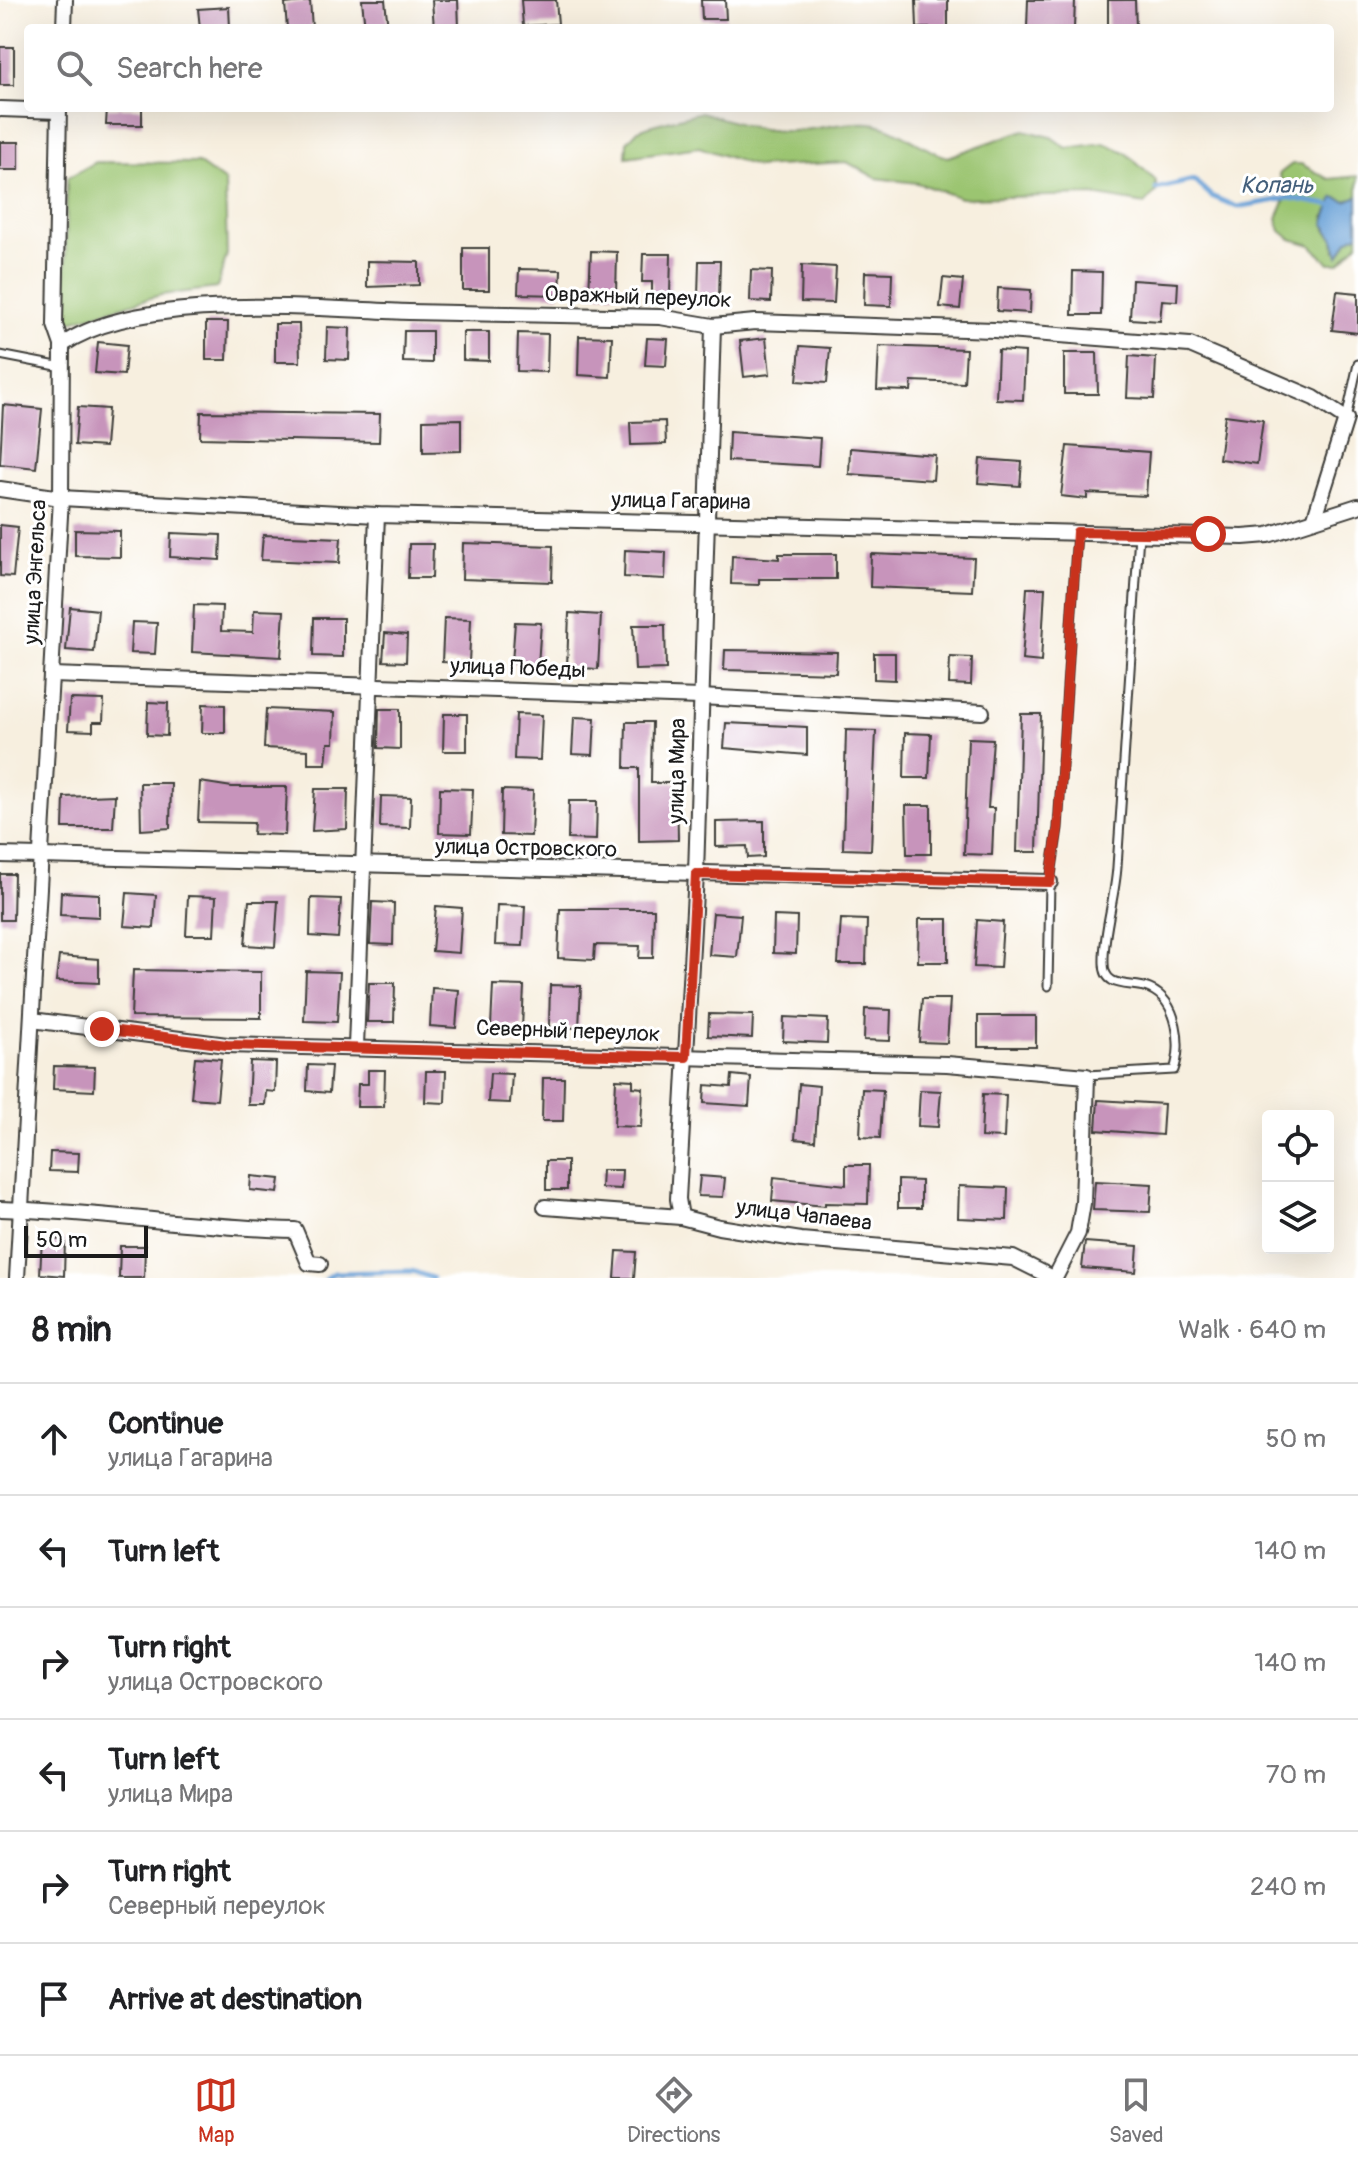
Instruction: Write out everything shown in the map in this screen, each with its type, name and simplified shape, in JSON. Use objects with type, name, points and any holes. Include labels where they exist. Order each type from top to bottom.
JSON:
[{"type":"street","points":[[64,24],[65,0]]},
{"type":"street","points":[[0,109],[24,109]]},
{"type":"street","name":"улица Энгельса","points":[[17,1278],[61,498],[62,345],[55,325],[59,112]]},
{"type":"street","name":"Овражный переулок","points":[[62,345],[84,330],[173,311],[251,308],[660,317],[713,326],[755,322],[994,330],[1190,345],[1314,398],[1346,419]]},
{"type":"street","name":"улица Мира","points":[[681,1217],[678,1199],[696,874],[713,326]]},
{"type":"street","points":[[1314,520],[1346,419]]},
{"type":"street","name":"улица Гагарина","points":[[0,489],[61,498],[377,515],[1243,537],[1268,535],[1358,506]]},
{"type":"street","points":[[356,1046],[377,515]]},
{"type":"street","name":"улица Победы","points":[[52,675],[700,697],[982,712]]},
{"type":"street","name":"улица Островского","points":[[0,855],[1050,882]]},
{"type":"street","name":"Северный переулок","points":[[32,1020],[227,1045],[356,1046],[947,1064],[1087,1076]]},
{"type":"street","points":[[1054,1278],[1078,1233],[1083,1203],[1087,1076]]},
{"type":"street","name":"улица Чапаева","points":[[545,1207],[681,1217],[719,1227],[801,1240],[1013,1258],[1054,1278]]},
{"type":"street","points":[[0,1209],[295,1230],[309,1263],[320,1264]]},
{"type":"lane","points":[[0,355],[62,367]]},
{"type":"lane","points":[[1346,419],[1358,364]]},
{"type":"lane","points":[[1048,986],[1050,882],[1058,828],[1077,532]]},
{"type":"lane","points":[[1087,1076],[1174,1070],[1178,1058],[1174,1020],[1160,996],[1151,989],[1112,982],[1105,975],[1104,962],[1115,891],[1139,534]]},
{"type":"green space","points":[[701,112],[779,131],[850,123],[881,125],[948,157],[1024,130],[1051,137],[1067,148],[1104,143],[1125,152],[1156,181],[1156,192],[1145,204],[1093,195],[961,198],[917,183],[876,178],[847,162],[757,167],[699,147],[626,157],[627,142],[638,130]]},
{"type":"green space","points":[[96,162],[198,163],[225,182],[227,254],[217,288],[161,295],[72,321],[65,317],[67,178]]},
{"type":"green space","points":[[1292,164],[1301,164],[1329,179],[1358,176],[1358,196],[1346,201],[1338,198],[1325,216],[1326,230],[1334,239],[1335,250],[1341,253],[1348,240],[1358,234],[1358,243],[1339,263],[1329,263],[1311,245],[1291,239],[1281,231],[1277,218],[1288,193],[1279,174]]},
{"type":"water","points":[[1358,196],[1358,234],[1348,240],[1339,256],[1334,239],[1324,224],[1334,197],[1346,201]]},
{"type":"building","points":[[362,0],[385,0],[388,24],[365,24]]},
{"type":"building","points":[[432,0],[458,0],[459,24],[434,24]]},
{"type":"building","points":[[521,0],[556,0],[558,24],[523,24]]},
{"type":"building","points":[[701,0],[725,0],[726,19],[702,19]]},
{"type":"building","points":[[916,0],[948,0],[948,24],[917,24]]},
{"type":"building","points":[[1028,0],[1075,0],[1074,24],[1027,24]]},
{"type":"building","points":[[1108,0],[1135,0],[1136,24],[1108,24]]},
{"type":"building","points":[[310,1],[312,24],[287,24],[285,4]]},
{"type":"building","points":[[229,7],[230,24],[200,24],[198,9]]},
{"type":"building","points":[[0,47],[14,47],[14,85],[0,85]]},
{"type":"building","points":[[107,112],[142,112],[142,125],[106,125]]},
{"type":"building","points":[[0,142],[19,142],[19,170],[0,170]]},
{"type":"building","points":[[463,248],[489,248],[489,290],[463,290]]},
{"type":"building","points":[[591,251],[617,252],[616,294],[589,294]]},
{"type":"building","points":[[643,254],[671,254],[670,295],[652,295],[652,282],[642,282]]},
{"type":"building","points":[[367,261],[419,262],[419,285],[367,287]]},
{"type":"building","points":[[699,261],[720,261],[719,298],[698,297]]},
{"type":"building","points":[[802,265],[836,267],[834,303],[801,302]]},
{"type":"building","points":[[519,269],[561,270],[560,295],[518,294]]},
{"type":"building","points":[[751,270],[772,271],[771,302],[750,301]]},
{"type":"building","points":[[1073,271],[1102,272],[1101,315],[1072,315]]},
{"type":"building","points":[[865,272],[892,273],[891,306],[864,305]]},
{"type":"building","points":[[943,278],[963,280],[960,309],[940,307]]},
{"type":"building","points":[[1132,280],[1178,283],[1177,301],[1162,300],[1160,321],[1130,319]]},
{"type":"building","points":[[998,288],[1031,290],[1030,313],[997,311]]},
{"type":"building","points":[[1337,291],[1358,293],[1358,333],[1332,330]]},
{"type":"building","points":[[206,322],[228,322],[227,360],[206,360]]},
{"type":"building","points":[[275,324],[299,324],[300,362],[275,362]]},
{"type":"building","points":[[327,327],[350,328],[349,360],[326,359]]},
{"type":"building","points":[[404,331],[432,331],[432,363],[403,362]]},
{"type":"building","points":[[463,332],[489,332],[489,361],[463,360]]},
{"type":"building","points":[[518,333],[548,334],[547,372],[517,371]]},
{"type":"building","points":[[579,336],[612,337],[610,377],[578,375]]},
{"type":"building","points":[[647,338],[668,339],[666,366],[645,365]]},
{"type":"building","points":[[766,338],[770,374],[744,377],[740,341]]},
{"type":"building","points":[[98,342],[127,345],[124,375],[95,373]]},
{"type":"building","points":[[800,346],[830,348],[827,383],[797,381]]},
{"type":"building","points":[[879,346],[966,349],[964,383],[912,381],[911,391],[877,390]]},
{"type":"building","points":[[998,350],[1025,352],[1023,400],[996,399]]},
{"type":"building","points":[[1064,353],[1097,353],[1098,394],[1064,394]]},
{"type":"building","points":[[1129,356],[1156,358],[1154,399],[1127,398]]},
{"type":"building","points":[[3,405],[42,409],[36,468],[0,464]]},
{"type":"building","points":[[78,407],[108,409],[105,447],[75,445]]},
{"type":"building","points":[[201,412],[380,414],[379,442],[200,438]]},
{"type":"building","points":[[1225,415],[1263,420],[1257,464],[1219,459]]},
{"type":"building","points":[[461,419],[461,451],[423,452],[423,420]]},
{"type":"building","points":[[665,421],[666,444],[631,445],[630,422]]},
{"type":"building","points":[[729,432],[820,438],[818,466],[728,461]]},
{"type":"building","points":[[1067,446],[1149,452],[1146,496],[1087,493],[1087,499],[1061,496]]},
{"type":"building","points":[[850,448],[935,455],[933,480],[849,474]]},
{"type":"building","points":[[980,459],[1022,462],[1020,486],[978,483]]},
{"type":"building","points":[[0,525],[18,527],[13,577],[0,576]]},
{"type":"building","points":[[75,530],[120,531],[120,557],[75,556]]},
{"type":"building","points":[[171,533],[221,535],[220,560],[170,557]]},
{"type":"building","points":[[263,535],[341,538],[339,563],[261,560]]},
{"type":"building","points":[[463,543],[553,546],[552,582],[462,579]]},
{"type":"building","points":[[409,544],[433,544],[432,578],[408,578]]},
{"type":"building","points":[[625,550],[666,552],[665,579],[624,577]]},
{"type":"building","points":[[779,554],[836,554],[836,579],[759,579],[759,585],[731,584],[732,556],[779,559]]},
{"type":"building","points":[[871,554],[974,558],[972,591],[870,587]]},
{"type":"building","points":[[1027,588],[1045,588],[1041,662],[1022,660]]},
{"type":"building","points":[[194,605],[222,606],[221,631],[253,632],[254,610],[284,611],[281,657],[192,652]]},
{"type":"building","points":[[70,607],[98,610],[94,652],[66,650]]},
{"type":"building","points":[[569,613],[601,615],[598,669],[567,667]]},
{"type":"building","points":[[314,618],[343,618],[343,657],[313,656]]},
{"type":"building","points":[[444,618],[471,619],[469,663],[442,662]]},
{"type":"building","points":[[132,622],[157,623],[155,654],[130,653]]},
{"type":"building","points":[[515,622],[541,623],[538,665],[512,663]]},
{"type":"building","points":[[633,625],[665,625],[666,669],[635,670]]},
{"type":"building","points":[[385,633],[407,635],[406,662],[383,661]]},
{"type":"building","points":[[725,650],[837,652],[836,673],[724,670]]},
{"type":"building","points":[[874,653],[895,653],[895,680],[874,679]]},
{"type":"building","points":[[950,657],[972,658],[971,685],[949,684]]},
{"type":"building","points":[[70,699],[104,700],[103,722],[93,722],[93,731],[68,730]]},
{"type":"building","points":[[148,702],[168,703],[167,736],[147,735]]},
{"type":"building","points":[[203,704],[225,705],[225,733],[202,733]]},
{"type":"building","points":[[266,709],[335,712],[334,743],[328,743],[326,764],[308,764],[308,750],[264,748]]},
{"type":"building","points":[[379,709],[400,709],[400,749],[378,748]]},
{"type":"building","points":[[444,714],[467,714],[467,751],[443,751]]},
{"type":"building","points":[[516,714],[542,715],[540,760],[514,759]]},
{"type":"building","points":[[1021,714],[1041,714],[1037,852],[1017,852]]},
{"type":"building","points":[[574,717],[595,718],[593,755],[572,754]]},
{"type":"building","points":[[626,722],[652,722],[651,783],[677,783],[678,840],[639,841],[639,768],[625,768]]},
{"type":"building","points":[[726,723],[807,727],[807,755],[724,748]]},
{"type":"building","points":[[846,730],[876,731],[871,850],[843,849]]},
{"type":"building","points":[[905,733],[931,734],[929,778],[904,778]]},
{"type":"building","points":[[968,738],[993,739],[988,808],[994,808],[992,855],[964,854]]},
{"type":"building","points":[[200,782],[232,787],[287,787],[285,835],[253,834],[254,823],[198,822]]},
{"type":"building","points":[[140,783],[171,783],[170,828],[141,830]]},
{"type":"building","points":[[440,788],[473,789],[471,834],[439,833]]},
{"type":"building","points":[[315,789],[348,789],[347,829],[312,831]]},
{"type":"building","points":[[502,790],[533,791],[531,836],[501,835]]},
{"type":"building","points":[[115,795],[113,828],[63,828],[64,797]]},
{"type":"building","points":[[381,796],[411,797],[410,828],[380,827]]},
{"type":"building","points":[[569,801],[597,801],[596,840],[568,839]]},
{"type":"building","points":[[906,805],[931,805],[931,854],[907,854]]},
{"type":"building","points":[[764,821],[764,857],[748,858],[747,846],[716,847],[716,822]]},
{"type":"building","points":[[0,874],[14,874],[13,920],[0,920]]},
{"type":"building","points":[[61,892],[99,894],[99,917],[60,915]]},
{"type":"building","points":[[127,893],[156,895],[154,928],[124,926]]},
{"type":"building","points":[[188,896],[216,897],[214,935],[186,935]]},
{"type":"building","points":[[311,898],[341,899],[338,938],[310,936]]},
{"type":"building","points":[[249,901],[278,901],[275,947],[245,945]]},
{"type":"building","points":[[372,902],[394,903],[393,945],[370,944]]},
{"type":"building","points":[[497,905],[525,906],[523,946],[495,945]]},
{"type":"building","points":[[436,906],[462,908],[459,953],[432,951]]},
{"type":"building","points":[[560,909],[654,909],[653,958],[639,958],[640,946],[595,945],[594,960],[558,958]]},
{"type":"building","points":[[713,913],[741,915],[737,957],[709,955]]},
{"type":"building","points":[[774,916],[797,917],[796,954],[773,953]]},
{"type":"building","points":[[841,919],[867,920],[866,964],[838,964]]},
{"type":"building","points":[[919,919],[948,919],[948,962],[918,962]]},
{"type":"building","points":[[977,920],[1003,922],[1000,968],[974,967]]},
{"type":"building","points":[[59,956],[99,959],[99,983],[56,981]]},
{"type":"building","points":[[133,970],[261,972],[261,1018],[131,1017]]},
{"type":"building","points":[[306,971],[340,972],[337,1022],[304,1021]]},
{"type":"building","points":[[369,983],[395,983],[394,1022],[367,1022]]},
{"type":"building","points":[[493,985],[524,986],[522,1028],[491,1027]]},
{"type":"building","points":[[550,985],[581,986],[579,1028],[549,1027]]},
{"type":"building","points":[[432,988],[459,990],[456,1028],[430,1026]]},
{"type":"building","points":[[922,999],[950,999],[947,1043],[919,1042]]},
{"type":"building","points":[[865,1009],[891,1010],[890,1041],[864,1040]]},
{"type":"building","points":[[709,1014],[753,1015],[752,1038],[708,1036]]},
{"type":"building","points":[[978,1016],[1036,1016],[1036,1047],[978,1047]]},
{"type":"building","points":[[784,1017],[828,1019],[827,1043],[783,1041]]},
{"type":"building","points":[[195,1057],[221,1059],[217,1100],[191,1098]]},
{"type":"building","points":[[250,1061],[276,1062],[275,1092],[266,1091],[265,1105],[248,1105]]},
{"type":"building","points":[[308,1065],[331,1066],[329,1093],[307,1091]]},
{"type":"building","points":[[54,1066],[95,1067],[94,1091],[53,1089]]},
{"type":"building","points":[[368,1070],[385,1070],[384,1107],[357,1107],[358,1084],[368,1084]]},
{"type":"building","points":[[426,1071],[446,1071],[445,1103],[425,1102]]},
{"type":"building","points":[[490,1073],[512,1074],[510,1103],[488,1102]]},
{"type":"building","points":[[732,1075],[751,1077],[749,1106],[704,1103],[705,1085],[731,1087]]},
{"type":"building","points":[[543,1078],[564,1078],[563,1121],[542,1121]]},
{"type":"building","points":[[616,1079],[633,1080],[633,1087],[643,1088],[641,1127],[614,1126]]},
{"type":"building","points":[[799,1084],[819,1086],[815,1141],[795,1139]]},
{"type":"building","points":[[862,1089],[883,1090],[880,1138],[860,1137]]},
{"type":"building","points":[[920,1090],[941,1091],[938,1127],[918,1126]]},
{"type":"building","points":[[983,1094],[1006,1095],[1004,1138],[981,1137]]},
{"type":"building","points":[[1098,1100],[1164,1104],[1162,1135],[1096,1130]]},
{"type":"building","points":[[50,1152],[79,1153],[78,1172],[49,1171]]},
{"type":"building","points":[[546,1161],[567,1161],[567,1190],[546,1190]]},
{"type":"building","points":[[846,1165],[869,1165],[868,1204],[825,1203],[825,1206],[772,1201],[774,1177],[846,1185]]},
{"type":"building","points":[[602,1170],[622,1170],[621,1189],[601,1188]]},
{"type":"building","points":[[251,1176],[280,1179],[278,1193],[250,1190]]},
{"type":"building","points":[[700,1176],[725,1178],[723,1197],[698,1196]]},
{"type":"building","points":[[898,1180],[921,1181],[921,1208],[898,1208]]},
{"type":"building","points":[[1095,1181],[1152,1184],[1150,1212],[1093,1210]]},
{"type":"building","points":[[959,1186],[1008,1188],[1007,1220],[958,1218]]},
{"type":"building","points":[[42,1239],[65,1240],[64,1276],[40,1274]]},
{"type":"building","points":[[1085,1242],[1138,1246],[1136,1272],[1082,1268]]},
{"type":"building","points":[[120,1246],[145,1246],[144,1278],[119,1278]]},
{"type":"building","points":[[617,1251],[636,1252],[634,1278],[615,1278]]},
{"type":"waterway","name":"Копань","points":[[1156,189],[1194,180],[1211,196],[1237,207],[1289,198],[1334,206]]},
{"type":"waterway","points":[[326,1278],[334,1273],[412,1271],[432,1278]]},
{"type":"route","points":[[102,1029],[159,1039],[227,1045],[686,1057],[696,874],[1050,882],[1058,828],[1077,532],[1208,534]]}]
